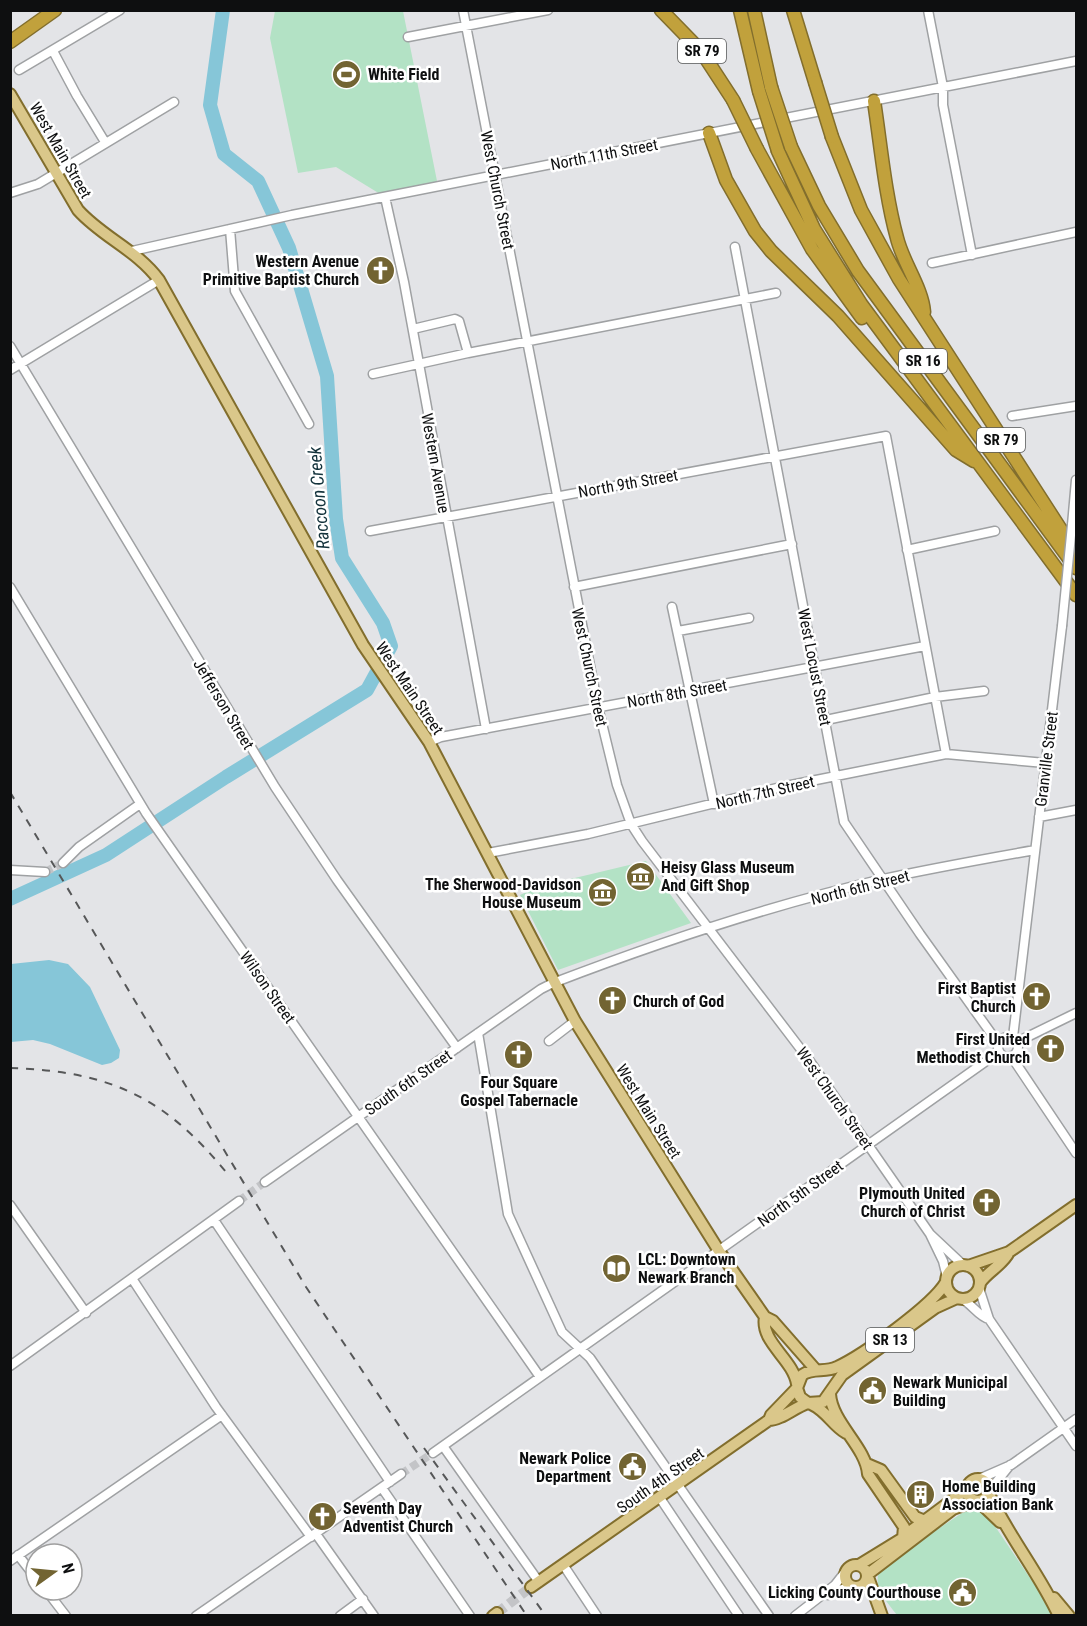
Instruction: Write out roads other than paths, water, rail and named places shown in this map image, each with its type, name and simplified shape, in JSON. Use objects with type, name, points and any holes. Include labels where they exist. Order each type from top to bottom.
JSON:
[{"type":"highway","points":[[10,42],[55,10]]},
{"type":"highway","name":"SR 79","points":[[661,10],[701,51],[733,99],[795,222],[838,288],[859,315],[885,337]]},
{"type":"highway","name":"SR 16","points":[[740,10],[784,149],[814,229],[861,304],[1077,595]]},
{"type":"highway","name":"SR 16","points":[[754,10],[765,89]]},
{"type":"highway","name":"SR 79","points":[[792,10],[832,137],[861,210],[924,319],[1065,536],[1075,566]]},
{"type":"highway","points":[[874,101],[892,218],[903,260],[923,303],[924,319]]},
{"type":"highway","points":[[709,133],[733,195],[766,245],[838,316],[956,450],[982,466]]},
{"type":"highway","name":"SR 16","points":[[784,149],[858,271],[1075,566]]},
{"type":"main road","name":"West Main Street","points":[[10,94],[55,172],[87,220],[132,251],[159,280],[363,645],[429,742],[553,983],[575,1021],[719,1251],[765,1317]]},
{"type":"main road","points":[[1009,1252],[1005,1260],[985,1275],[972,1296],[959,1298],[948,1290],[946,1280],[953,1269],[1009,1252],[1077,1205]]},
{"type":"main road","points":[[966,1266],[977,1272],[979,1286]]},
{"type":"main road","name":"SR 13","points":[[817,1370],[837,1367],[874,1343],[928,1304],[946,1280]]},
{"type":"main road","name":"SR 13","points":[[831,1393],[842,1375],[935,1308],[959,1298]]},
{"type":"main road","points":[[846,1433],[838,1428],[824,1411],[800,1397],[792,1367],[765,1331],[765,1317],[772,1321],[817,1370],[829,1378],[832,1405],[846,1433],[867,1464],[868,1474],[910,1533]]},
{"type":"main road","points":[[769,1420],[797,1386],[802,1375],[817,1370]]},
{"type":"main road","points":[[809,1403],[823,1402],[831,1393]]},
{"type":"main road","name":"South 4th Street","points":[[535,1585],[769,1420],[775,1420],[793,1408],[809,1403]]},
{"type":"main road","points":[[867,1464],[879,1467],[915,1518],[925,1521]]},
{"type":"main road","points":[[852,1586],[862,1585],[910,1533],[967,1489],[970,1482],[979,1479],[985,1481],[1003,1524],[1049,1594],[1059,1616]]},
{"type":"main road","points":[[967,1489],[968,1495],[1003,1524]]},
{"type":"main road","points":[[880,1612],[846,1581],[846,1571],[851,1565],[859,1565],[910,1533],[953,1509],[976,1501],[989,1492]]},
{"type":"main road","points":[[859,1565],[868,1576],[880,1612]]},
{"type":"main road","points":[[1049,1594],[1069,1616]]},
{"type":"street","points":[[19,70],[120,10]]},
{"type":"street","name":"West Church Street","points":[[463,10],[598,707],[616,784],[631,824],[803,1052],[930,1234],[943,1261],[946,1280]]},
{"type":"street","points":[[408,37],[548,10]]},
{"type":"street","points":[[928,10],[943,87],[943,105],[972,255]]},
{"type":"street","points":[[53,51],[76,96],[105,142]]},
{"type":"street","name":"North 11th Street","points":[[132,251],[292,215],[1077,61]]},
{"type":"street","points":[[10,193],[30,188],[174,102]]},
{"type":"street","name":"Western Avenue","points":[[385,197],[420,363],[445,516],[486,729]]},
{"type":"street","points":[[230,229],[235,291],[309,424]]},
{"type":"street","points":[[932,263],[1077,232]]},
{"type":"street","name":"West Locust Street","points":[[735,247],[848,829],[999,1048]]},
{"type":"street","points":[[10,370],[159,280]]},
{"type":"street","points":[[373,374],[468,353],[776,293]]},
{"type":"street","points":[[413,329],[455,319],[459,321],[468,353]]},
{"type":"street","name":"Jefferson Street","points":[[10,346],[275,787],[337,880],[457,1048]]},
{"type":"street","points":[[1012,416],[1077,406]]},
{"type":"street","name":"North 9th Street","points":[[370,531],[886,436],[907,550]]},
{"type":"street","name":"Granville Street","points":[[1011,1056],[1018,1050],[1015,1040],[1077,480]]},
{"type":"street","points":[[946,754],[907,550],[994,531]]},
{"type":"street","points":[[574,587],[792,544]]},
{"type":"street","name":"Wilson Street","points":[[10,587],[140,804],[168,846],[540,1377]]},
{"type":"street","points":[[672,607],[714,804]]},
{"type":"street","points":[[678,631],[749,618]]},
{"type":"street","name":"North 8th Street","points":[[429,742],[441,737],[925,646]]},
{"type":"street","points":[[826,720],[935,697],[984,691]]},
{"type":"street","name":"North 7th Street","points":[[488,853],[631,824],[836,776],[946,754],[1045,763]]},
{"type":"street","points":[[63,863],[88,840],[140,804]]},
{"type":"street","points":[[1039,817],[1077,810]]},
{"type":"street","name":"North 6th Street","points":[[553,983],[708,928],[882,879],[1035,850]]},
{"type":"street","points":[[10,870],[45,872]]},
{"type":"street","name":"South 6th Street","points":[[265,1182],[553,983]]},
{"type":"street","points":[[1015,1040],[1077,1014]]},
{"type":"street","points":[[549,1041],[575,1021]]},
{"type":"street","points":[[478,1033],[505,1206],[562,1332],[591,1358],[769,1616]]},
{"type":"street","name":"North 5th Street","points":[[433,1453],[868,1145],[999,1048],[1015,1040]]},
{"type":"street","points":[[999,1048],[1004,1057],[1011,1056],[1077,1153]]},
{"type":"street","points":[[10,1366],[133,1280],[239,1201]]},
{"type":"street","points":[[10,1205],[86,1313]]},
{"type":"street","points":[[214,1220],[390,1482]]},
{"type":"street","name":"West Church Street","points":[[930,1234],[966,1266]]},
{"type":"street","points":[[133,1280],[222,1414],[374,1616]]},
{"type":"street","points":[[979,1286],[989,1319],[1077,1446]]},
{"type":"street","points":[[959,1298],[971,1304],[983,1318],[989,1319]]},
{"type":"street","points":[[14,1558],[222,1414]]},
{"type":"street","points":[[979,1479],[1011,1465],[1077,1419]]},
{"type":"street","points":[[443,1446],[535,1585]]},
{"type":"street","points":[[989,1492],[1011,1465]]},
{"type":"street","points":[[196,1616],[401,1474]]},
{"type":"street","points":[[382,1488],[470,1616]]},
{"type":"street","points":[[660,1498],[739,1616]]},
{"type":"street","points":[[564,1566],[597,1616]]},
{"type":"street","points":[[795,1616],[835,1585],[846,1571]]},
{"type":"street","points":[[819,1599],[852,1586]]},
{"type":"street","points":[[340,1616],[363,1599]]},
{"type":"street","points":[[55,1602],[66,1616]]},
{"type":"water","points":[[49,960],[68,964],[90,987],[120,1050],[119,1058],[102,1065],[50,1044],[33,1040],[11,1042],[11,964]]},
{"type":"waterway","name":"Raccoon Creek","points":[[10,899],[106,855],[226,777],[367,690],[391,646],[383,623],[342,558],[336,519],[327,376],[289,248],[258,181],[224,154],[210,105],[223,10]]},
{"type":"tunnel","points":[[45,872],[63,863]]},
{"type":"tunnel","points":[[239,1201],[265,1182]]},
{"type":"tunnel","points":[[401,1474],[433,1453]]},
{"type":"tunnel","points":[[497,1613],[531,1587]]},
{"type":"railway","points":[[10,792],[306,1287],[527,1616]]},
{"type":"railway","points":[[10,1068],[78,1075],[134,1094],[183,1127],[230,1177]]},
{"type":"railway","points":[[424,1448],[546,1616]]},
{"type":"place","name":"White Field","points":[[347,74]]},
{"type":"place","name":"Western Avenue Primitive Baptist Church","points":[[380,270]]},
{"type":"place","name":"Heisy Glass Museum And Gift Shop","points":[[640,876]]},
{"type":"place","name":"The Sherwood-Davidson House Museum","points":[[602,893]]},
{"type":"place","name":"First Baptist Church","points":[[1037,997]]},
{"type":"place","name":"Church of God","points":[[612,1001]]},
{"type":"place","name":"First United Methodist Church","points":[[1051,1048]]},
{"type":"place","name":"Four Square Gospel Tabernacle","points":[[519,1054]]},
{"type":"place","name":"Plymouth United Church of Christ","points":[[986,1202]]},
{"type":"place","name":"LCL: Downtown Newark Branch","points":[[617,1268]]},
{"type":"place","name":"Newark Municipal Building","points":[[872,1391]]},
{"type":"place","name":"Newark Police Department","points":[[632,1467]]},
{"type":"place","name":"Home Building Association Bank","points":[[921,1495]]},
{"type":"place","name":"Seventh Day Adventist Church","points":[[322,1517]]},
{"type":"place","name":"Licking County Courthouse","points":[[962,1592]]}]
